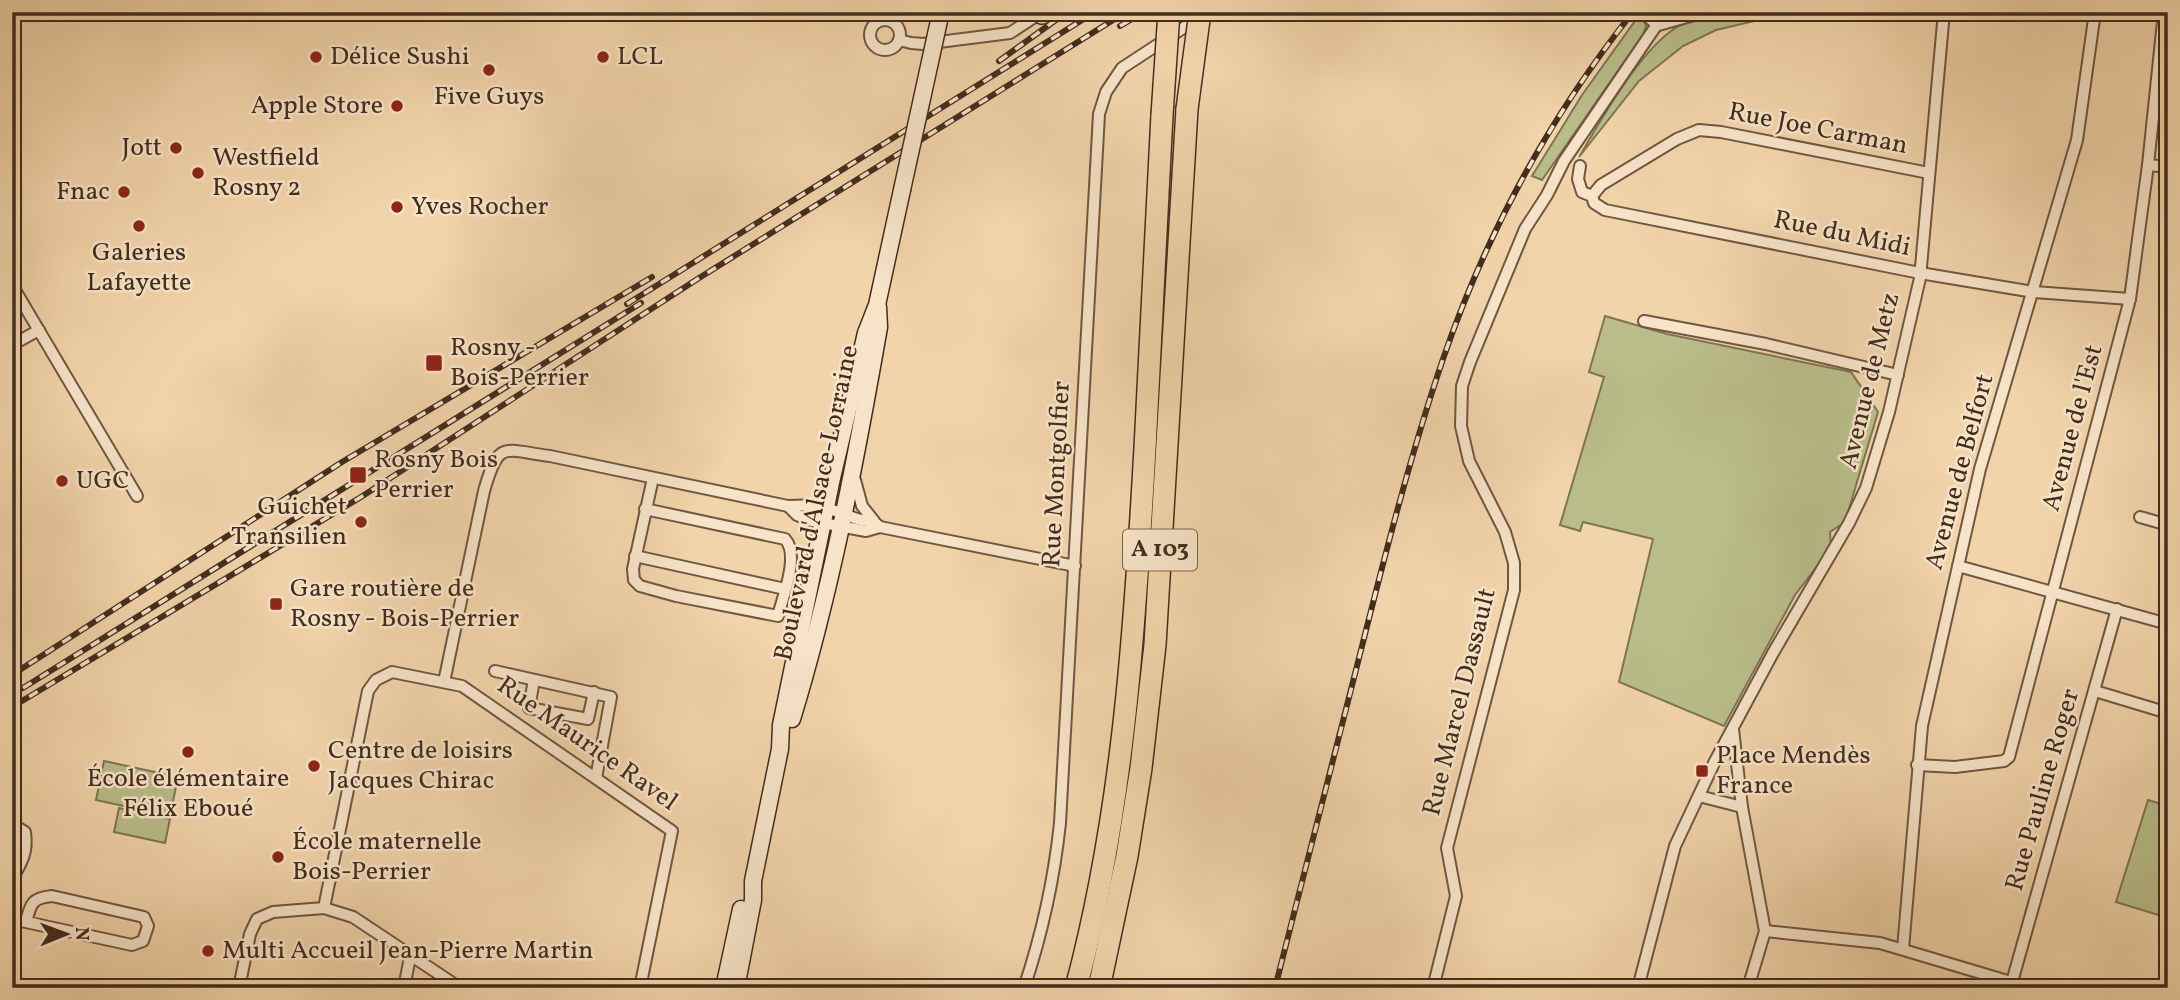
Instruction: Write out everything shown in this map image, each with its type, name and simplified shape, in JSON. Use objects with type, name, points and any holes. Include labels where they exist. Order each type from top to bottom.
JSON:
[{"type":"highway","points":[[1161,115],[1162,12]]},
{"type":"highway","name":"A 103","points":[[1076,988],[1105,857],[1132,651],[1169,12]]},
{"type":"highway","name":"A 103","points":[[1099,988],[1129,844],[1155,645],[1188,109],[1191,12]]},
{"type":"highway","points":[[1188,109],[1200,12]]},
{"type":"main road","name":"Boulevard d'Alsace-Lorraine","points":[[780,749],[781,725],[824,514],[866,333],[877,305],[940,14]]},
{"type":"main road","name":"Boulevard d'Alsace-Lorraine","points":[[736,988],[753,901],[752,885],[780,749],[810,660],[854,468],[879,327],[877,305]]},
{"type":"main road","name":"Boulevard d'Alsace-Lorraine","points":[[726,988],[743,897],[752,885]]},
{"type":"street","name":"Rue Montgolfier","points":[[1024,988],[1040,941],[1057,851],[1099,114],[1106,92],[1122,68],[1209,12]]},
{"type":"street","points":[[1651,17],[1698,12]]},
{"type":"street","name":"Avenue de Metz","points":[[1638,988],[1675,846],[1773,653],[1849,523],[1866,488],[1898,375],[1920,273],[1944,12]]},
{"type":"street","name":"Avenue de Belfort","points":[[1903,949],[1922,726],[1980,469],[2077,140],[2095,12]]},
{"type":"street","name":"Avenue de l'Est","points":[[1917,765],[1955,767],[2004,761],[2009,757],[2130,299],[2148,165],[2164,12]]},
{"type":"street","points":[[899,40],[923,44],[1010,33],[1043,13]]},
{"type":"street","name":"Rue Marcel Dassault","points":[[1433,988],[1456,896],[1447,848],[1514,590],[1514,563],[1505,532],[1469,461],[1461,426],[1462,386],[1469,362],[1525,229],[1651,17]]},
{"type":"street","name":"Rue Joe Carman","points":[[1592,196],[1601,185],[1677,139],[1699,130],[1929,173]]},
{"type":"street","points":[[2148,165],[2168,167]]},
{"type":"street","points":[[1580,166],[1578,179],[1582,192],[1592,196]]},
{"type":"street","name":"Rue du Midi","points":[[1592,196],[1594,203],[1605,210],[1920,273],[2034,292],[2130,299]]},
{"type":"street","points":[[12,285],[137,496]]},
{"type":"street","points":[[1644,321],[1766,344],[1898,375]]},
{"type":"street","points":[[12,345],[39,330]]},
{"type":"street","points":[[444,682],[484,491],[492,463],[500,453],[513,450],[551,456],[788,506],[816,504],[824,514]]},
{"type":"street","points":[[854,468],[856,491],[862,506],[877,524],[1074,566]]},
{"type":"street","points":[[645,509],[785,539],[792,551],[778,616],[676,596],[640,586],[634,580],[635,556],[645,509],[653,478]]},
{"type":"street","points":[[788,506],[805,519],[824,514],[843,519],[866,531],[877,524]]},
{"type":"street","points":[[2140,517],[2168,525]]},
{"type":"street","points":[[635,556],[785,589]]},
{"type":"street","points":[[1958,566],[2168,624]]},
{"type":"street","name":"Rue Pauline Roger","points":[[2012,982],[2117,609]]},
{"type":"street","points":[[495,671],[611,696],[596,778]]},
{"type":"street","name":"Rue Maurice Ravel","points":[[324,908],[368,691],[376,680],[392,672],[462,686],[672,831],[640,988]]},
{"type":"street","points":[[534,680],[529,708],[588,719],[594,692]]},
{"type":"street","points":[[2095,691],[2168,713]]},
{"type":"street","points":[[1733,729],[1742,807],[1765,931],[1748,988]]},
{"type":"street","points":[[1699,796],[1742,807]]},
{"type":"street","points":[[12,824],[26,832],[27,847],[24,860],[12,879]]},
{"type":"street","points":[[12,919],[132,945],[143,941],[148,926],[144,917],[52,896],[40,897],[31,904],[26,922]]},
{"type":"street","points":[[239,988],[250,934],[257,919],[272,912],[324,908],[354,917],[460,988]]},
{"type":"street","points":[[1765,931],[1860,940],[1903,949],[2031,988]]},
{"type":"street","points":[[404,988],[410,957]]},
{"type":"green space","points":[[1721,12],[1793,12],[1716,30],[1683,46],[1639,81],[1579,157],[1620,90],[1658,42],[1682,25]]},
{"type":"green space","points":[[1640,14],[1646,25],[1644,33],[1542,180],[1532,176],[1582,95]]},
{"type":"green space","points":[[1605,316],[1667,334],[1851,372],[1878,412],[1845,522],[1830,532],[1831,548],[1795,595],[1724,726],[1619,682],[1653,539],[1583,522],[1580,531],[1560,525],[1604,377],[1589,372]]},
{"type":"green space","points":[[104,761],[178,777],[170,816],[96,800]]},
{"type":"green space","points":[[2148,800],[2168,806],[2168,918],[2116,902]]},
{"type":"green space","points":[[119,808],[170,819],[165,843],[114,832]]},
{"type":"railway","points":[[999,61],[1067,12]]},
{"type":"railway","points":[[627,304],[1095,12]]},
{"type":"railway","points":[[12,707],[361,497],[699,278],[1126,12]]},
{"type":"railway","points":[[1120,26],[1144,12]]},
{"type":"railway","points":[[1275,988],[1389,543],[1420,432],[1460,312],[1500,221],[1523,177],[1575,92],[1633,12]]},
{"type":"railway","points":[[12,675],[342,462],[652,277]]},
{"type":"railway","points":[[23,688],[641,303]]},
{"type":"place","name":"Délice Sushi","points":[[316,57]]},
{"type":"place","name":"LCL","points":[[603,57]]},
{"type":"place","name":"Five Guys","points":[[489,70]]},
{"type":"place","name":"Apple Store","points":[[397,106]]},
{"type":"place","name":"Jott","points":[[176,148]]},
{"type":"place","name":"Westfield Rosny 2","points":[[198,173]]},
{"type":"place","name":"Fnac","points":[[124,192]]},
{"type":"place","name":"Yves Rocher","points":[[397,207]]},
{"type":"place","name":"Galeries Lafayette","points":[[139,226]]},
{"type":"place","name":"Rosny - Bois-Perrier","points":[[434,363]]},
{"type":"place","name":"Rosny Bois Perrier","points":[[358,475]]},
{"type":"place","name":"UGC","points":[[62,481]]},
{"type":"place","name":"Guichet Transilien","points":[[361,522]]},
{"type":"place","name":"Gare routière de Rosny - Bois-Perrier","points":[[276,604]]},
{"type":"place","name":"École élémentaire Félix Eboué","points":[[188,752]]},
{"type":"place","name":"Centre de loisirs Jacques Chirac","points":[[314,766]]},
{"type":"place","name":"Place Mendès France","points":[[1702,771]]},
{"type":"place","name":"École maternelle Bois-Perrier","points":[[278,857]]},
{"type":"place","name":"Multi Accueil Jean-Pierre Martin","points":[[208,951]]}]
